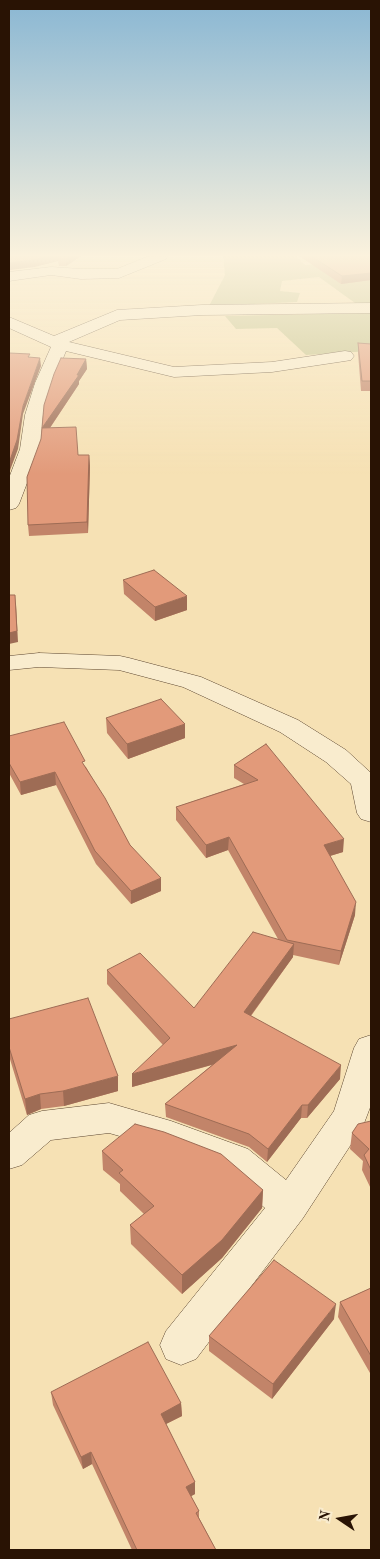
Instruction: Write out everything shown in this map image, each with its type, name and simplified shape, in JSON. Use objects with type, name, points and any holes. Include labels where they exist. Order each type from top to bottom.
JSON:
[{"type":"street","points":[[20,329],[57,344],[174,372],[272,366],[345,356]]},
{"type":"street","points":[[9,504],[30,449],[34,415],[57,344],[90,329]]},
{"type":"street","points":[[9,663],[39,660],[120,663],[192,682],[289,726],[336,756],[364,781],[370,799]]},
{"type":"street","points":[[181,1345],[290,1206],[350,1116],[371,1048]]},
{"type":"street","points":[[9,1154],[42,1126],[108,1118],[171,1136],[235,1160],[290,1206]]},
{"type":"shaded area","points":[[278,329],[371,329],[371,351],[306,355]]},
{"type":"building","points":[[358,343],[371,344],[371,381],[362,381]]},
{"type":"building","points":[[9,353],[30,354],[28,357],[40,358],[23,406],[17,440],[9,463]]},
{"type":"building","points":[[61,358],[86,359],[77,375],[79,375],[42,428],[76,427],[78,455],[89,455],[87,522],[28,525],[27,477],[41,439],[44,405]]},
{"type":"building","points":[[154,570],[187,596],[155,607],[123,580]]},
{"type":"building","points":[[9,595],[15,595],[17,631],[9,633]]},
{"type":"building","points":[[161,699],[185,724],[127,744],[106,718]]},
{"type":"building","points":[[64,722],[85,761],[82,762],[105,798],[130,845],[161,878],[131,891],[95,851],[55,772],[20,782],[9,763],[9,736]]},
{"type":"building","points":[[266,744],[344,839],[324,845],[356,902],[341,951],[287,940],[229,837],[206,845],[176,807],[258,780],[234,765]]},
{"type":"building","points":[[253,932],[294,944],[244,1012],[341,1065],[308,1105],[302,1105],[268,1149],[249,1134],[165,1104],[237,1045],[132,1074],[170,1038],[107,970],[140,953],[194,1008]]},
{"type":"building","points":[[88,998],[118,1076],[25,1099],[9,1047],[9,1019]]},
{"type":"building","points":[[371,1121],[371,1170],[364,1155],[369,1149],[352,1133],[358,1124]]},
{"type":"building","points":[[135,1124],[164,1132],[221,1154],[263,1190],[222,1240],[182,1275],[130,1225],[154,1206],[119,1173],[123,1170],[102,1151]]},
{"type":"building","points":[[274,1260],[336,1304],[273,1384],[209,1336]]},
{"type":"building","points":[[371,1288],[371,1356],[340,1302]]},
{"type":"building","points":[[148,1342],[181,1403],[161,1414],[195,1482],[186,1487],[199,1511],[196,1513],[216,1550],[137,1550],[91,1452],[81,1457],[51,1392]]}]
